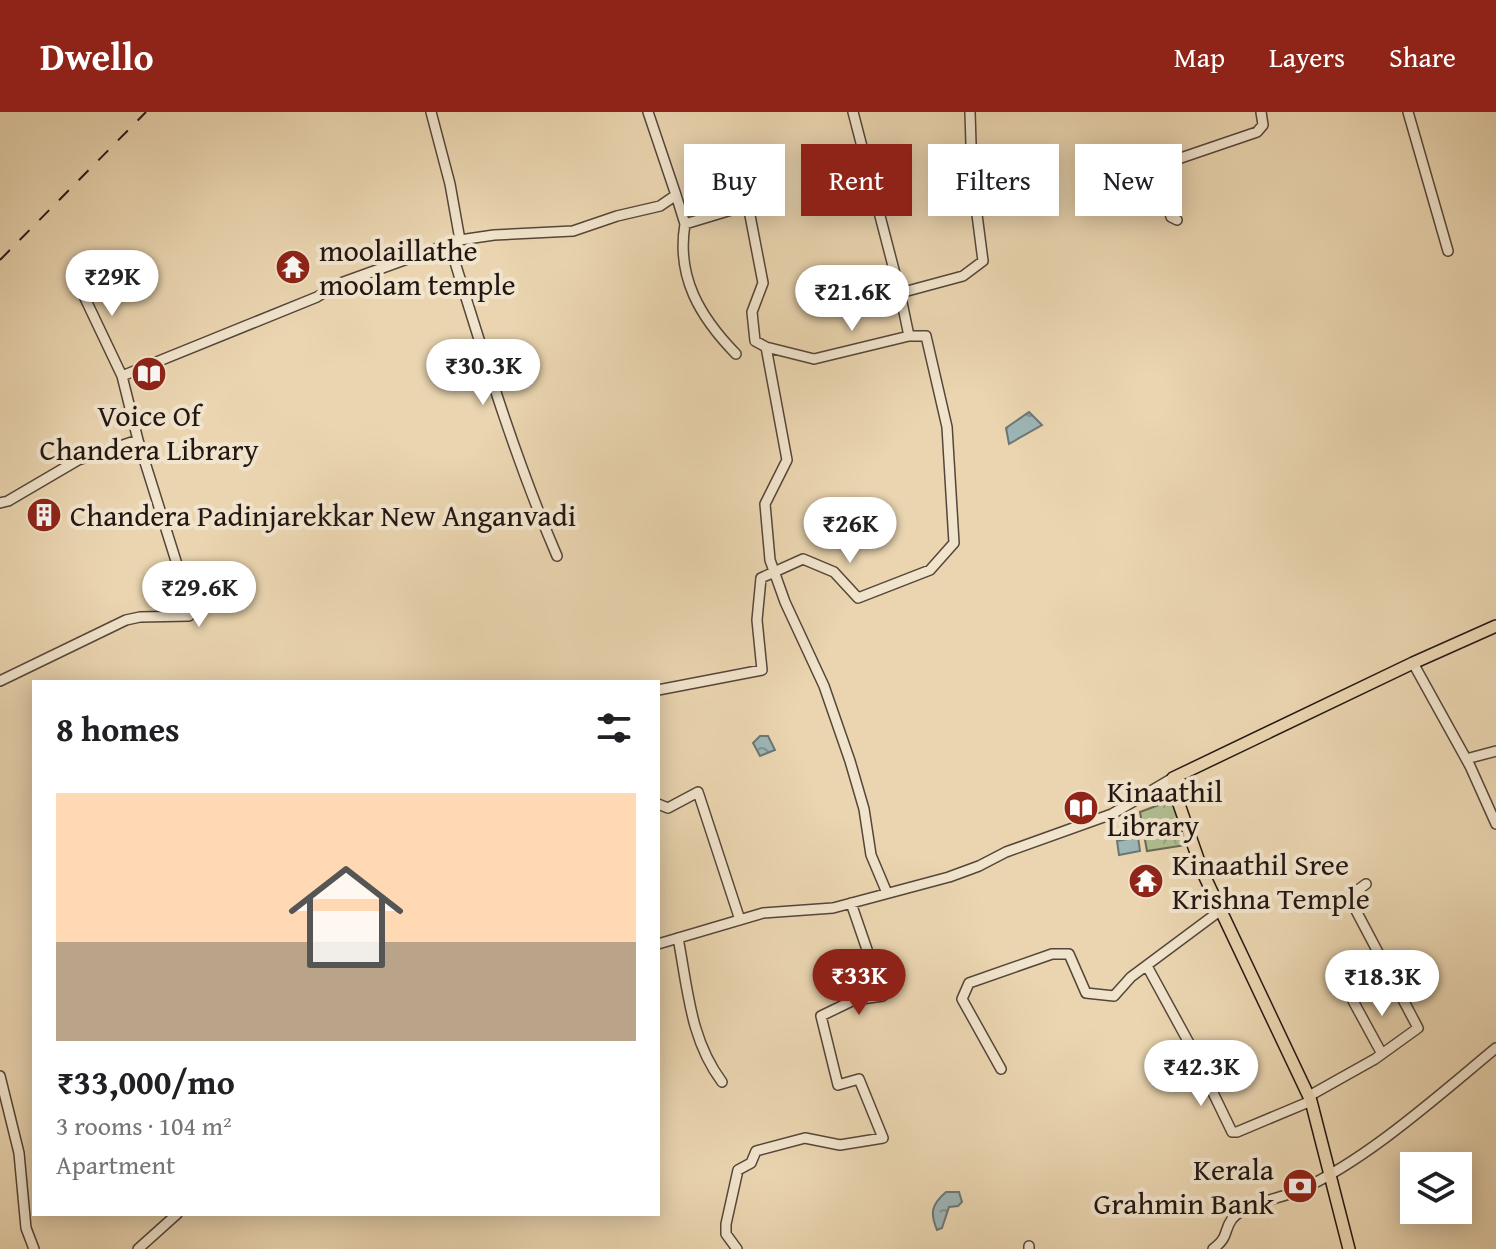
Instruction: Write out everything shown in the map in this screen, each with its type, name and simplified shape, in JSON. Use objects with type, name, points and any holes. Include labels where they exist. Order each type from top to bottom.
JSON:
[{"type":"main road","points":[[1349,1249],[1310,1098],[1203,873],[1174,790],[1173,778],[1496,626]]},
{"type":"street","points":[[431,112],[450,184],[460,240]]},
{"type":"street","points":[[648,112],[685,224],[682,254],[689,283],[710,326],[736,354]]},
{"type":"street","points":[[853,112],[909,336]]},
{"type":"street","points":[[900,293],[963,276],[983,261],[972,176],[970,112]]},
{"type":"street","points":[[1177,220],[1171,217],[1167,200],[1166,163],[1257,132],[1263,125],[1261,112]]},
{"type":"street","points":[[1408,112],[1448,251]]},
{"type":"street","points":[[122,376],[293,307],[338,284],[449,243],[494,235],[573,231],[660,206],[676,195]]},
{"type":"street","points":[[660,690],[762,670],[757,620],[761,578],[803,559],[834,572],[858,598],[930,570],[954,543],[947,427],[926,336],[909,336],[814,359],[766,347],[755,341],[752,312],[763,283],[748,205],[685,224]]},
{"type":"street","points":[[449,243],[488,371],[533,499],[557,556]]},
{"type":"street","points":[[0,681],[126,620],[189,616],[192,612],[138,440],[122,376],[73,273]]},
{"type":"street","points":[[766,347],[787,460],[765,504],[770,560],[824,686],[864,809],[871,855],[887,893]]},
{"type":"street","points":[[0,503],[78,460],[138,440]]},
{"type":"street","points":[[1413,663],[1466,759],[1496,824]]},
{"type":"street","points":[[1466,759],[1496,751]]},
{"type":"street","points":[[660,943],[779,910],[833,908],[979,866],[1006,852],[1112,814],[1173,778]]},
{"type":"street","points":[[660,805],[668,808],[698,792],[740,920]]},
{"type":"street","points":[[1147,966],[1232,1132],[1295,1109],[1418,1028],[1352,903],[1351,895],[1366,884]]},
{"type":"street","points":[[737,1249],[726,1234],[728,1210],[738,1170],[751,1163],[756,1151],[805,1138],[840,1145],[883,1138],[859,1079],[838,1085],[821,1016],[854,1000],[883,996],[851,903]]},
{"type":"street","points":[[1001,1069],[962,999],[969,983],[1052,954],[1069,954],[1086,993],[1114,996],[1131,977],[1221,910]]},
{"type":"street","points":[[678,938],[690,1015],[704,1057],[722,1082]]},
{"type":"street","points":[[1352,999],[1382,1054]]},
{"type":"street","points":[[1213,1249],[1225,1240],[1233,1218],[1329,1174],[1416,1113],[1496,1048]]},
{"type":"street","points":[[0,1076],[19,1153],[26,1228],[34,1249]]},
{"type":"street","points":[[138,1249],[175,1216]]},
{"type":"green space","points":[[1172,800],[1186,845],[1147,851],[1140,812]]},
{"type":"water","points":[[1029,412],[1042,425],[1009,444],[1006,428]]},
{"type":"water","points":[[760,736],[768,736],[775,750],[760,756],[753,743]]},
{"type":"water","points":[[1138,837],[1140,851],[1119,855],[1117,841]]},
{"type":"water","points":[[946,1192],[959,1192],[962,1202],[949,1207],[942,1228],[937,1230],[933,1210]]},
{"type":"railway","points":[[0,260],[146,112]]},
{"type":"place","name":"moolaillathe moolam temple","points":[[293,267]]},
{"type":"place","name":"Voice Of Chandera Library","points":[[149,374]]},
{"type":"place","name":"Chandera Padinjarekkar New Anganvadi","points":[[44,515]]},
{"type":"place","name":"Kinaathil Library","points":[[1081,808]]},
{"type":"place","name":"Kinaathil Sree Krishna Temple","points":[[1146,881]]},
{"type":"place","name":"Kerala Grahmin Bank","points":[[1300,1186]]}]
